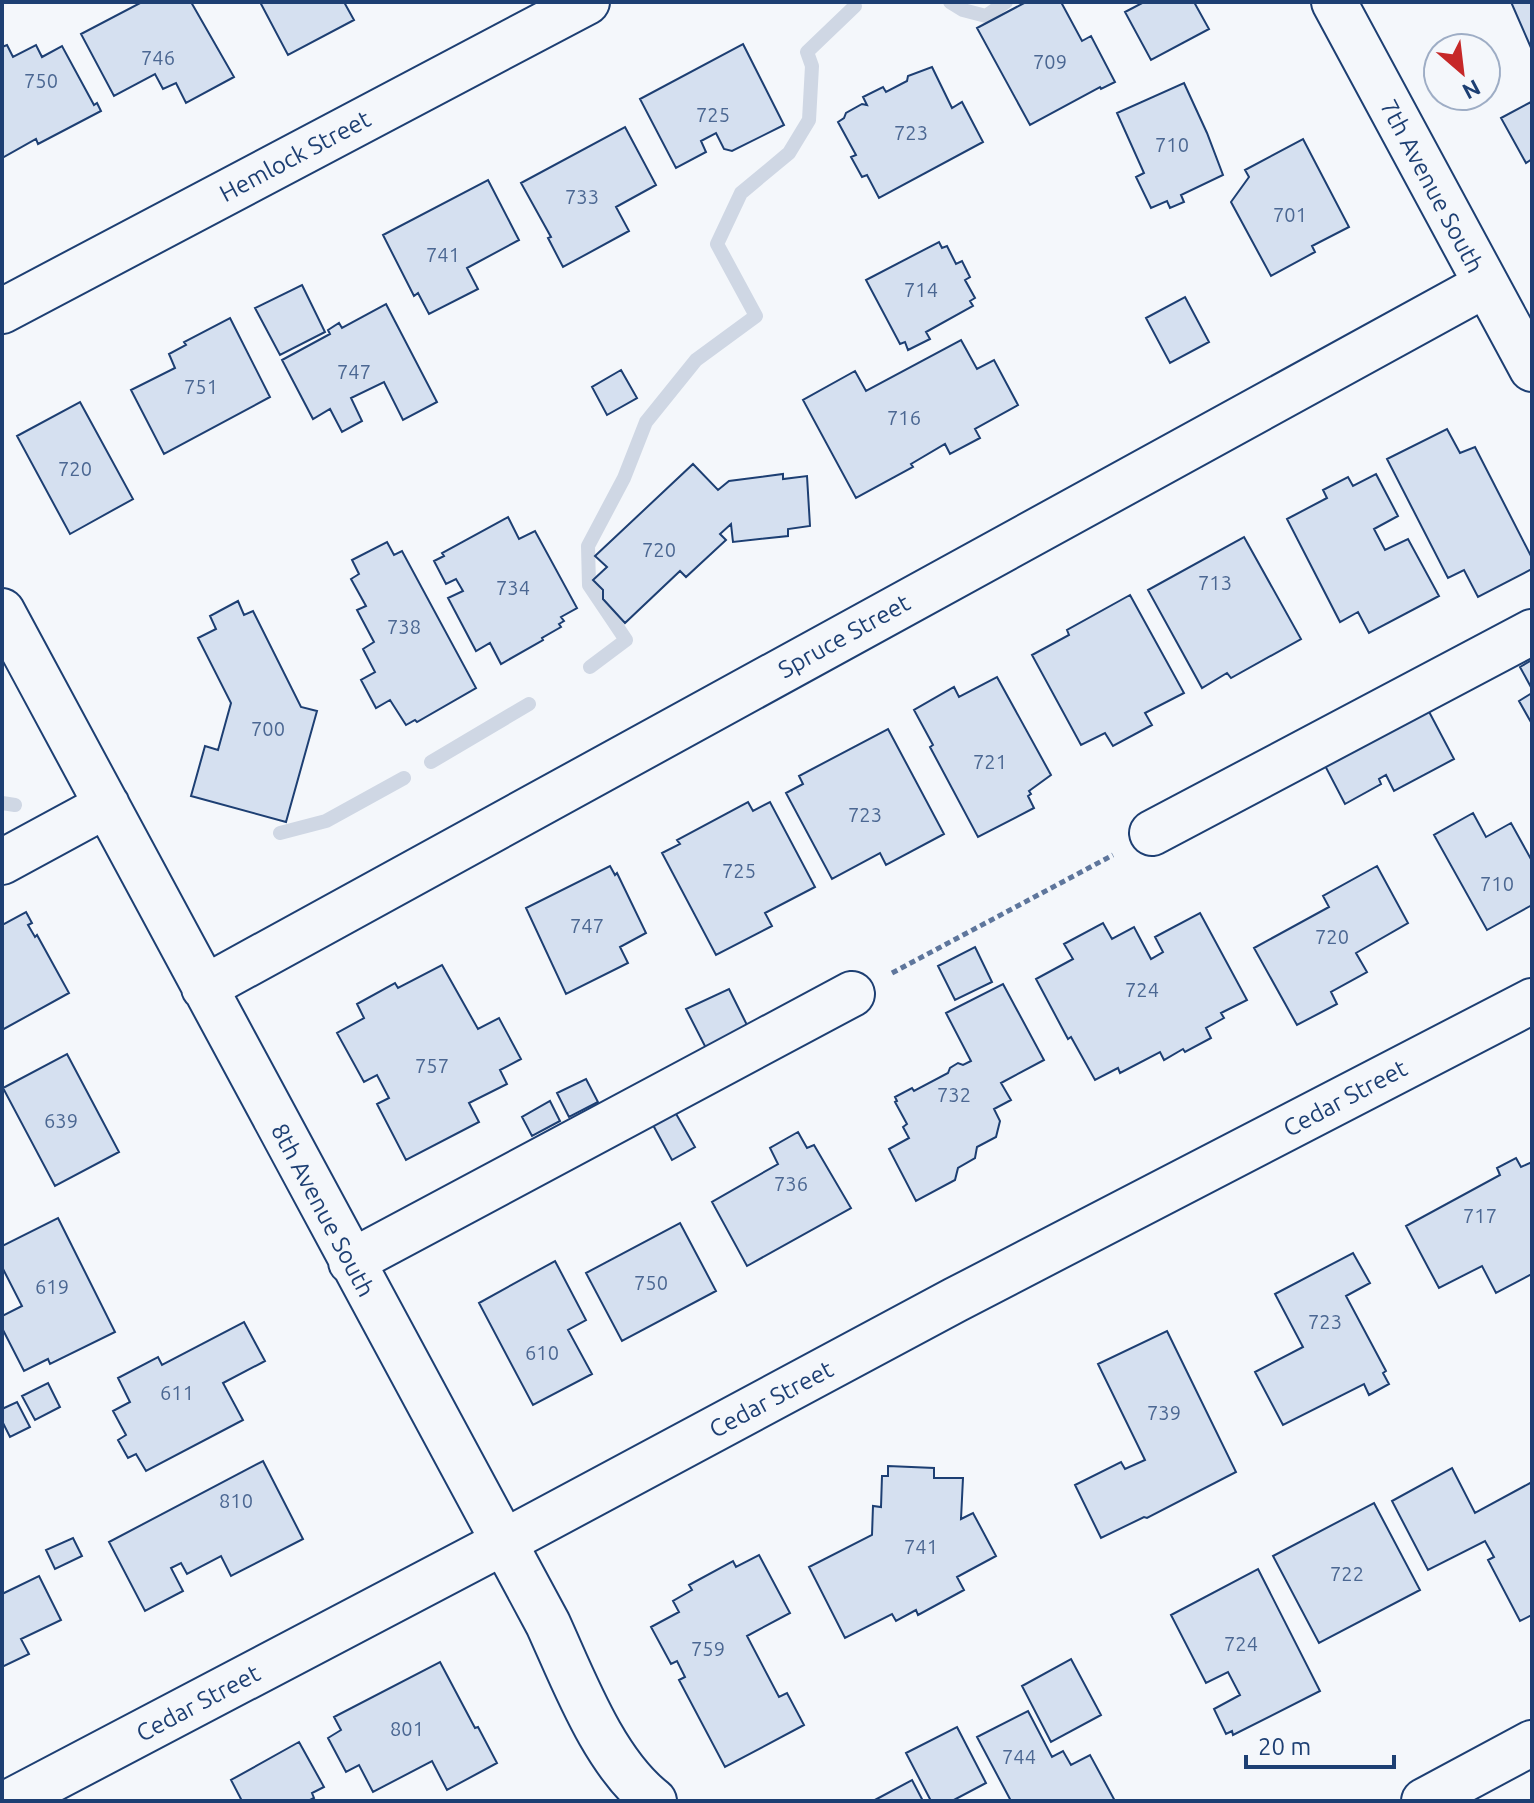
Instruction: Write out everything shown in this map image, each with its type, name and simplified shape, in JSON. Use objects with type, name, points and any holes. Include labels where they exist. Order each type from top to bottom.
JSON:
[{"type":"street","name":"Hemlock Street","points":[[2,311],[587,2]]},
{"type":"street","name":"7th Avenue South","points":[[1334,2],[1532,369]]},
{"type":"street","name":"Spruce Street","points":[[204,988],[1485,285]]},
{"type":"street","name":"8th Avenue South","points":[[2,611],[548,1624],[599,1734],[644,1793],[654,1801]]},
{"type":"street","points":[[1152,833],[1532,632]]},
{"type":"street","points":[[2,862],[107,805]]},
{"type":"street","points":[[351,1262],[852,994]]},
{"type":"street","name":"Cedar Street","points":[[11,1801],[955,1300],[1532,1001]]},
{"type":"street","points":[[1424,1801],[1532,1743]]},
{"type":"path","points":[[852,994],[1152,833]]},
{"type":"building","points":[[142,2],[191,2],[234,77],[186,103],[176,83],[163,89],[155,74],[114,96],[81,34]]},
{"type":"building","points":[[260,2],[344,2],[354,20],[288,55]]},
{"type":"building","points":[[1026,2],[1061,2],[1082,41],[1091,36],[1115,82],[1030,125],[977,28]]},
{"type":"building","points":[[1144,2],[1194,2],[1209,29],[1151,60],[1125,12]]},
{"type":"building","points":[[1511,2],[1532,2],[1532,50]]},
{"type":"building","points":[[743,44],[784,125],[732,151],[724,149],[716,133],[701,141],[706,152],[676,168],[640,99]]},
{"type":"building","points":[[7,45],[13,57],[36,45],[42,57],[62,46],[94,105],[97,103],[101,111],[38,144],[36,139],[2,158],[2,47]]},
{"type":"building","points":[[932,67],[952,108],[962,102],[983,142],[879,198],[867,175],[862,177],[851,157],[856,155],[838,122],[846,113],[862,104],[867,105],[863,97],[883,87],[886,92],[907,81],[908,76]]},
{"type":"building","points":[[1184,83],[1223,175],[1181,195],[1184,202],[1170,208],[1167,201],[1151,208],[1136,177],[1144,173],[1117,113]]},
{"type":"building","points":[[1531,102],[1532,159],[1526,163],[1501,118]]},
{"type":"building","points":[[625,127],[656,185],[616,207],[629,231],[563,267],[548,238],[551,237],[521,183]]},
{"type":"building","points":[[1303,139],[1349,227],[1312,246],[1315,252],[1271,276],[1231,202],[1249,177],[1245,170]]},
{"type":"building","points":[[488,180],[519,240],[467,268],[478,289],[429,314],[418,293],[414,296],[383,235]]},
{"type":"building","points":[[939,242],[942,248],[947,246],[956,264],[962,261],[970,277],[965,280],[975,298],[970,301],[973,306],[926,332],[930,339],[908,350],[905,342],[900,344],[866,280]]},
{"type":"building","points":[[302,285],[325,332],[280,355],[255,308]]},
{"type":"building","points":[[1185,297],[1209,342],[1170,363],[1146,318]]},
{"type":"building","points":[[386,304],[437,402],[403,420],[384,382],[351,398],[362,421],[342,432],[330,409],[313,419],[282,360],[330,334],[328,330],[339,323],[342,328]]},
{"type":"building","points":[[230,318],[270,397],[164,454],[131,390],[175,368],[169,354],[186,345],[184,342]]},
{"type":"building","points":[[961,340],[977,369],[994,360],[1018,405],[975,429],[980,438],[950,454],[945,444],[911,464],[913,467],[856,498],[803,400],[855,371],[866,391]]},
{"type":"building","points":[[621,370],[637,398],[607,415],[592,387]]},
{"type":"building","points":[[80,402],[133,499],[70,534],[17,436]]},
{"type":"building","points":[[1447,429],[1460,453],[1475,447],[1532,558],[1532,569],[1478,597],[1464,570],[1448,578],[1387,459]]},
{"type":"building","points":[[693,464],[718,490],[729,481],[783,474],[783,479],[807,476],[810,526],[788,529],[788,536],[733,542],[731,524],[720,534],[726,540],[686,577],[680,571],[625,623],[603,599],[603,590],[593,580],[607,567],[595,556]]},
{"type":"building","points":[[1376,474],[1398,516],[1374,529],[1385,550],[1408,539],[1439,596],[1369,633],[1358,612],[1340,622],[1287,519],[1327,498],[1323,490],[1348,477],[1353,486]]},
{"type":"building","points":[[508,517],[519,539],[535,531],[577,608],[561,617],[564,621],[559,624],[561,627],[501,664],[490,643],[476,651],[448,598],[463,591],[456,579],[446,584],[434,561],[444,556],[442,553]]},
{"type":"building","points":[[1244,537],[1301,639],[1231,678],[1227,673],[1202,688],[1148,590]]},
{"type":"building","points":[[387,542],[394,555],[402,551],[476,688],[417,722],[415,720],[406,725],[390,700],[376,708],[361,680],[375,672],[363,649],[374,642],[357,610],[366,606],[351,579],[359,574],[352,560]]},
{"type":"building","points":[[1130,595],[1184,693],[1145,713],[1152,725],[1113,746],[1105,733],[1081,745],[1032,655],[1069,635],[1067,630]]},
{"type":"building","points":[[238,601],[244,615],[253,611],[301,707],[317,711],[286,822],[191,796],[205,746],[218,750],[231,703],[198,638],[216,629],[210,616]]},
{"type":"building","points":[[1532,660],[1532,689],[1520,667]]},
{"type":"building","points":[[997,677],[1051,775],[1029,791],[1034,808],[978,837],[914,710],[954,687],[959,697]]},
{"type":"building","points":[[1532,693],[1532,724],[1519,701]]},
{"type":"building","points":[[1426,706],[1454,759],[1394,791],[1386,775],[1379,779],[1381,784],[1345,804],[1320,756]]},
{"type":"building","points":[[888,729],[944,834],[886,865],[880,853],[832,879],[786,793],[803,784],[799,776]]},
{"type":"building","points":[[748,802],[753,811],[770,802],[815,887],[765,913],[772,926],[716,955],[662,853],[680,844],[677,840]]},
{"type":"building","points":[[1473,813],[1486,837],[1511,823],[1532,861],[1532,905],[1487,930],[1434,835]]},
{"type":"building","points":[[610,866],[615,875],[617,873],[646,933],[620,947],[628,963],[566,994],[526,908]]},
{"type":"building","points":[[1377,866],[1408,923],[1356,953],[1367,972],[1331,992],[1337,1004],[1297,1025],[1254,948],[1329,907],[1323,896]]},
{"type":"building","points":[[26,912],[32,923],[28,925],[35,937],[37,935],[69,993],[2,1030],[2,925]]},
{"type":"building","points":[[1200,913],[1247,1000],[1221,1013],[1224,1018],[1206,1028],[1211,1038],[1185,1052],[1183,1049],[1164,1060],[1160,1052],[1120,1073],[1118,1068],[1095,1080],[1071,1037],[1068,1039],[1036,979],[1073,959],[1064,944],[1103,923],[1112,939],[1134,927],[1151,959],[1163,952],[1155,937]]},
{"type":"building","points":[[975,947],[992,982],[955,1000],[938,966]]},
{"type":"building","points":[[442,965],[478,1029],[499,1018],[521,1059],[500,1070],[507,1084],[469,1103],[479,1122],[406,1160],[377,1104],[389,1098],[377,1075],[364,1082],[337,1033],[364,1018],[357,1004],[395,983],[398,988]]},
{"type":"building","points":[[1003,984],[1044,1060],[1001,1083],[1011,1100],[994,1109],[1000,1121],[996,1137],[977,1147],[975,1158],[958,1168],[955,1180],[916,1201],[889,1149],[909,1138],[903,1127],[907,1124],[895,1097],[948,1073],[958,1063],[963,1065],[971,1061],[946,1013]]},
{"type":"building","points":[[729,989],[751,1033],[709,1054],[686,1009]]},
{"type":"building","points":[[67,1054],[119,1152],[55,1186],[3,1088]]},
{"type":"building","points":[[586,1079],[598,1102],[569,1117],[557,1093]]},
{"type":"building","points":[[550,1101],[560,1121],[532,1136],[522,1117]]},
{"type":"building","points":[[675,1112],[695,1147],[672,1160],[653,1125]]},
{"type":"building","points":[[798,1132],[807,1148],[814,1145],[851,1208],[747,1266],[712,1202],[778,1164],[770,1148]]},
{"type":"building","points":[[1516,1158],[1521,1167],[1532,1162],[1532,1274],[1496,1293],[1482,1266],[1439,1288],[1406,1226],[1500,1175],[1497,1168]]},
{"type":"building","points":[[58,1218],[115,1332],[50,1364],[48,1359],[24,1371],[2,1328],[2,1316],[22,1306],[2,1267],[2,1246]]},
{"type":"building","points":[[680,1223],[716,1291],[622,1341],[586,1273]]},
{"type":"building","points":[[1353,1253],[1370,1283],[1346,1296],[1386,1371],[1383,1373],[1389,1384],[1369,1395],[1364,1384],[1283,1425],[1255,1372],[1303,1347],[1275,1294]]},
{"type":"building","points":[[555,1261],[586,1320],[568,1330],[592,1374],[533,1405],[479,1303]]},
{"type":"building","points":[[244,1322],[265,1361],[223,1383],[243,1420],[146,1471],[136,1454],[128,1458],[118,1440],[126,1435],[113,1411],[130,1402],[118,1378],[158,1357],[162,1365]]},
{"type":"building","points":[[1167,1331],[1236,1472],[1101,1538],[1075,1485],[1121,1462],[1125,1469],[1145,1460],[1098,1364]]},
{"type":"building","points":[[48,1383],[60,1407],[35,1420],[22,1396]]},
{"type":"building","points":[[17,1402],[30,1427],[10,1437],[2,1421],[2,1409]]},
{"type":"building","points":[[263,1461],[303,1539],[231,1576],[221,1556],[187,1574],[181,1563],[171,1568],[183,1591],[145,1611],[109,1542]]},
{"type":"building","points":[[888,1466],[934,1468],[934,1478],[963,1478],[961,1519],[973,1513],[996,1556],[957,1577],[964,1590],[918,1615],[916,1610],[896,1621],[892,1614],[845,1638],[809,1567],[872,1535],[873,1506],[881,1507],[882,1476],[888,1476]]},
{"type":"building","points":[[1452,1468],[1475,1513],[1532,1482],[1532,1615],[1520,1621],[1488,1560],[1494,1557],[1485,1541],[1428,1570],[1392,1501]]},
{"type":"building","points":[[1374,1503],[1420,1590],[1319,1643],[1273,1556]]},
{"type":"building","points":[[73,1538],[82,1556],[55,1569],[46,1550]]},
{"type":"building","points":[[759,1555],[790,1613],[747,1636],[779,1697],[787,1693],[804,1725],[725,1767],[679,1680],[685,1677],[677,1661],[671,1664],[651,1627],[679,1612],[673,1601],[692,1590],[689,1585],[733,1561],[736,1567]]},
{"type":"building","points":[[1258,1569],[1320,1691],[1233,1735],[1232,1731],[1226,1734],[1214,1709],[1240,1695],[1228,1672],[1206,1683],[1171,1615]]},
{"type":"building","points":[[39,1576],[61,1620],[21,1639],[29,1654],[2,1667],[2,1594]]},
{"type":"building","points":[[1071,1659],[1101,1715],[1051,1742],[1022,1686]]},
{"type":"building","points":[[440,1662],[497,1763],[447,1790],[432,1761],[373,1792],[359,1765],[346,1772],[328,1738],[341,1730],[334,1717]]},
{"type":"building","points":[[1028,1711],[1052,1757],[1063,1751],[1071,1765],[1090,1755],[1115,1801],[1011,1801],[977,1737]]},
{"type":"building","points":[[957,1727],[986,1783],[952,1801],[931,1801],[906,1753]]},
{"type":"building","points":[[299,1742],[324,1787],[312,1793],[314,1798],[308,1801],[242,1801],[231,1780]]},
{"type":"building","points":[[912,1780],[923,1801],[873,1801]]},
{"type":"waterway","points":[[950,2],[963,10],[986,16],[1006,2]]},
{"type":"waterway","points":[[590,667],[626,640],[589,585],[588,546],[624,478],[646,422],[696,360],[756,316],[717,244],[741,193],[789,153],[809,120],[812,66],[807,52],[855,6]]},
{"type":"waterway","points":[[431,762],[529,704]]},
{"type":"waterway","points":[[280,833],[326,821],[404,778]]},
{"type":"waterway","points":[[2,803],[15,805]]}]
